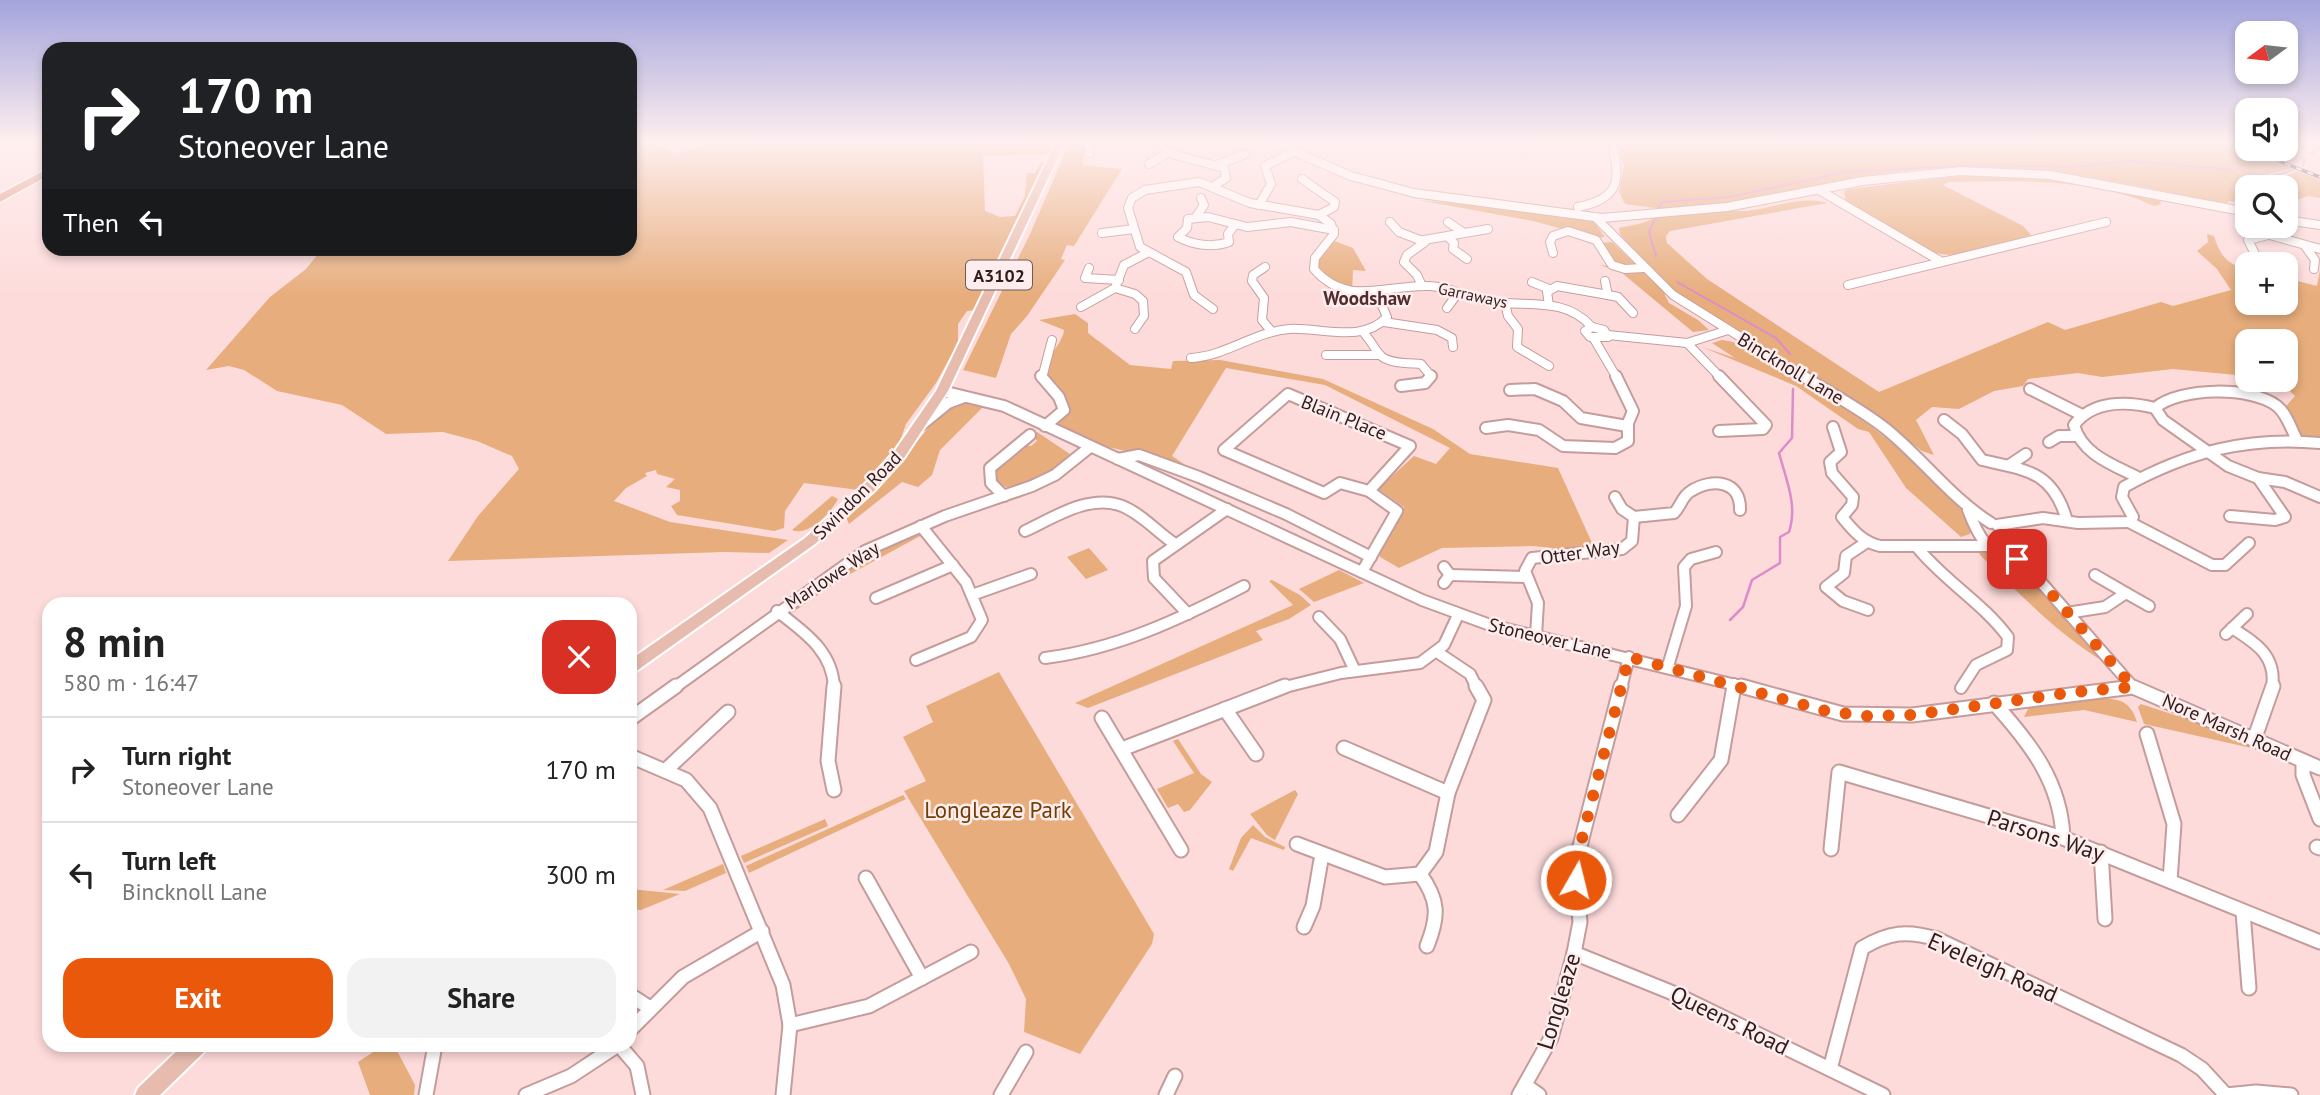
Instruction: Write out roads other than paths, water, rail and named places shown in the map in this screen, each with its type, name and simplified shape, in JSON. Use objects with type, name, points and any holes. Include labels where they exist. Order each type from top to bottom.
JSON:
[{"type":"main road","name":"Swindon Road","points":[[637,663],[810,541],[877,480],[921,425],[943,391],[1037,193]]},
{"type":"main road","points":[[145,1095],[190,1052]]},
{"type":"street","points":[[1140,193],[1128,208],[1140,247],[1186,272],[1194,295],[1213,309]]},
{"type":"street","points":[[1228,193],[1259,205],[1318,215],[1334,208],[1335,202],[1322,193]]},
{"type":"street","points":[[1259,205],[1267,193]]},
{"type":"street","points":[[1417,193],[1491,205],[1644,213],[1727,207],[1802,193]]},
{"type":"street","points":[[1612,232],[1611,210],[1615,193]]},
{"type":"street","points":[[1824,193],[1942,262]]},
{"type":"street","points":[[2136,193],[2235,210]]},
{"type":"street","points":[[1201,198],[1204,205],[1196,217],[1186,222],[1186,230],[1178,235],[1181,240],[1226,244],[1234,226]]},
{"type":"street","points":[[1592,210],[1611,210]]},
{"type":"street","name":"Bincknoll Lane","points":[[1592,210],[1643,268],[1683,303],[1884,427],[1935,472],[1967,508],[2016,540]]},
{"type":"street","points":[[1318,215],[1334,230]]},
{"type":"street","points":[[1196,217],[1220,219],[1234,226],[1250,227],[1287,222],[1311,229],[1334,230]]},
{"type":"street","points":[[1390,222],[1399,232],[1424,240],[1488,229]]},
{"type":"street","points":[[1448,222],[1464,233]]},
{"type":"street","points":[[1848,285],[2106,222]]},
{"type":"street","points":[[2298,222],[2320,225]]},
{"type":"street","points":[[1102,233],[1134,229]]},
{"type":"street","name":"Garraways","points":[[1334,230],[1332,240],[1315,258],[1316,271],[1340,288],[1376,292],[1422,286],[1505,303],[1549,304],[1580,314],[1592,327],[1604,330],[1608,335]]},
{"type":"street","points":[[1553,253],[1551,238],[1558,233],[1571,232],[1596,240],[1600,253],[1609,264],[1626,270],[1643,268]]},
{"type":"street","points":[[1448,237],[1454,243],[1452,249],[1467,259]]},
{"type":"street","points":[[2253,252],[2248,240],[2256,238]]},
{"type":"street","points":[[2278,238],[2320,249]]},
{"type":"street","points":[[1422,286],[1417,275],[1404,262],[1407,255],[1424,244],[1424,240]]},
{"type":"street","points":[[2305,246],[2316,262],[2314,269]]},
{"type":"street","points":[[1081,307],[1117,284],[1124,265],[1147,253]]},
{"type":"street","points":[[1265,267],[1251,279],[1265,297],[1266,307],[1262,320],[1272,332]]},
{"type":"street","points":[[1089,268],[1085,278],[1117,284],[1143,301],[1144,316],[1135,329]]},
{"type":"street","points":[[1605,281],[1608,295]]},
{"type":"street","points":[[1532,282],[1549,289],[1562,286],[1618,297],[1633,313]]},
{"type":"street","points":[[1549,289],[1549,304]]},
{"type":"street","points":[[1376,292],[1387,313],[1384,322]]},
{"type":"street","points":[[1447,308],[1458,293]]},
{"type":"street","points":[[1505,303],[1508,316],[1518,329],[1517,347],[1549,366]]},
{"type":"street","points":[[1191,358],[1222,354],[1272,332],[1295,328],[1363,331],[1384,322],[1406,328],[1441,330],[1452,338],[1453,347]]},
{"type":"street","points":[[1486,428],[1508,425],[1539,430],[1563,446],[1615,448],[1627,443],[1632,407],[1619,386],[1614,369],[1594,339],[1585,333],[1592,327]]},
{"type":"street","name":"Garraways","points":[[1594,339],[1603,339],[1608,335],[1687,343],[1728,330]]},
{"type":"street","points":[[1363,331],[1376,345],[1380,355],[1389,360],[1421,364],[1431,376],[1425,383],[1401,386]]},
{"type":"street","points":[[1045,426],[1064,410],[1059,397],[1041,377],[1052,340]]},
{"type":"street","points":[[1687,343],[1766,425],[1763,429],[1719,431]]},
{"type":"street","points":[[1326,355],[1367,358],[1380,355]]},
{"type":"street","points":[[2030,389],[2082,415]]},
{"type":"street","points":[[1510,390],[1535,390],[1563,401],[1581,418],[1628,426]]},
{"type":"street","name":"Stoneover Lane","points":[[943,391],[995,402],[1458,615],[1668,666],[1826,711],[1864,716],[1912,715],[2133,687]]},
{"type":"street","points":[[2155,408],[2163,399],[2193,393],[2227,394],[2263,400],[2281,410],[2297,440]]},
{"type":"street","name":"Blain Place","points":[[1362,572],[1397,509],[1392,503],[1342,482],[1326,492],[1317,492],[1224,450],[1288,394],[1410,446],[1368,492]]},
{"type":"street","points":[[921,425],[948,403],[970,396]]},
{"type":"street","points":[[2139,478],[2090,450],[2077,436],[2074,425],[2082,415],[2105,407],[2132,403],[2155,408],[2163,420],[2237,471],[2258,478],[2285,482],[2320,497]]},
{"type":"street","points":[[1944,420],[1962,433],[1982,460],[2011,464],[2048,484],[2067,522]]},
{"type":"street","points":[[1833,427],[1841,452],[1830,462],[1832,473],[1853,497],[1852,505],[1842,517],[1867,542],[1880,546],[1916,546],[1973,536],[1995,547],[2025,564],[2133,687]]},
{"type":"street","points":[[2049,442],[2059,436],[2077,436]]},
{"type":"street","points":[[1004,496],[991,483],[990,468],[1029,438]]},
{"type":"street","points":[[2129,522],[2133,517],[2121,490],[2179,457],[2253,440],[2320,443]]},
{"type":"street","name":"Marlowe Way","points":[[637,714],[864,551],[921,526],[1055,475],[1090,447]]},
{"type":"street","points":[[2011,464],[2026,454]]},
{"type":"street","name":"Stoneover Lane","points":[[1118,459],[1126,455],[1139,455],[1227,486],[1299,517],[1371,557]]},
{"type":"street","points":[[2230,515],[2275,520],[2285,517],[2258,478]]},
{"type":"street","name":"Otter Way","points":[[1536,636],[1538,603],[1525,567],[1532,558],[1626,547],[1632,541],[1634,517],[1674,513],[1690,491],[1723,484],[1738,491],[1740,510]]},
{"type":"street","points":[[1615,497],[1622,509],[1634,517]]},
{"type":"street","points":[[1025,531],[1089,505],[1112,502],[1125,507],[1175,544]]},
{"type":"street","name":"Bincknoll Lane","points":[[1967,508],[1973,536]]},
{"type":"street","points":[[1188,614],[1152,572],[1157,556],[1227,509]]},
{"type":"street","points":[[1973,536],[1980,524],[2022,523],[2043,518],[2067,522],[2129,522],[2166,543],[2216,565],[2225,565],[2249,543]]},
{"type":"street","points":[[1995,547],[2011,548],[2022,523]]},
{"type":"street","points":[[916,660],[975,633],[982,620],[972,595],[953,565],[921,526]]},
{"type":"street","points":[[2016,540],[2025,564]]},
{"type":"street","points":[[1867,542],[1846,555],[1846,570],[1825,587],[1843,601],[1868,610]]},
{"type":"street","points":[[1916,546],[1935,572],[1973,601],[2008,637],[2010,645],[2007,650],[1976,665],[1961,688]]},
{"type":"street","points":[[1668,666],[1686,606],[1684,567],[1691,559],[1716,552]]},
{"type":"street","points":[[876,598],[953,565]]},
{"type":"street","points":[[972,595],[1031,574]]},
{"type":"street","points":[[1446,575],[1527,577]]},
{"type":"street","points":[[2095,575],[2149,606]]},
{"type":"street","points":[[1045,658],[1116,645],[1244,586]]},
{"type":"street","points":[[2067,612],[2105,607],[2126,593]]},
{"type":"street","points":[[777,611],[812,637],[833,670],[836,698],[828,759],[834,790]]},
{"type":"street","points":[[2247,614],[2229,631],[2265,651],[2274,664],[2273,685],[2254,740]]},
{"type":"street","points":[[1122,749],[1287,685],[1355,671],[1414,664],[1437,652],[1458,615]]},
{"type":"street","points":[[1319,617],[1336,634],[1355,671]]},
{"type":"street","points":[[1297,844],[1385,877],[1420,874],[1436,852],[1448,793],[1484,701],[1470,674],[1437,652]]},
{"type":"street","name":"Longleaze","points":[[1522,1090],[1551,1038],[1574,953],[1581,915],[1576,880],[1578,854],[1629,657]]},
{"type":"street","points":[[1678,815],[1721,760],[1734,684]]},
{"type":"street","name":"Nore Marsh Road","points":[[2133,687],[2320,768]]},
{"type":"street","points":[[1994,703],[2022,734],[2047,771],[2060,805],[2063,838]]},
{"type":"street","points":[[1225,709],[1256,754]]},
{"type":"street","points":[[667,769],[728,712]]},
{"type":"street","points":[[1102,718],[1181,850]]},
{"type":"street","points":[[2147,734],[2174,824],[2170,881]]},
{"type":"street","points":[[1344,748],[1448,793]]},
{"type":"street","points":[[637,758],[667,769],[691,782],[710,808],[783,985],[790,1025],[783,1095]]},
{"type":"street","points":[[2303,761],[2303,775],[2320,818]]},
{"type":"street","name":"Parsons Way","points":[[1831,849],[1839,772],[2063,838],[2320,942]]},
{"type":"street","points":[[2101,852],[2105,919]]},
{"type":"street","points":[[1304,926],[1313,906],[1322,854]]},
{"type":"street","points":[[1420,874],[1435,894],[1440,910],[1427,946]]},
{"type":"street","points":[[866,878],[922,978]]},
{"type":"street","points":[[2243,912],[2249,988]]},
{"type":"street","points":[[637,1022],[696,967],[762,931]]},
{"type":"street","name":"Eveleigh Road","points":[[1830,1069],[1862,948],[1884,935],[1909,932],[1954,946],[2181,1055],[2202,1069],[2226,1095],[2256,1092],[2291,1095]]},
{"type":"street","points":[[790,1025],[869,1006],[971,951]]},
{"type":"street","name":"Queens Road","points":[[1574,953],[1651,982],[1883,1095]]},
{"type":"street","points":[[637,1000],[650,1008]]},
{"type":"street","points":[[426,1095],[434,1052]]},
{"type":"street","points":[[526,1095],[585,1068],[608,1052]]},
{"type":"street","points":[[625,1052],[638,1066],[643,1095]]},
{"type":"street","points":[[1000,1095],[1026,1052]]},
{"type":"street","points":[[1167,1095],[1175,1076]]},
{"type":"street","points":[[1522,1090],[1539,1095]]},
{"type":"waterway","points":[[1658,210],[1662,202],[1747,193]]},
{"type":"waterway","points":[[1656,216],[1649,232],[1656,256]]},
{"type":"waterway","points":[[1677,282],[1776,338],[1790,354]]},
{"type":"waterway","points":[[1730,620],[1743,607],[1752,580],[1780,563],[1780,537],[1789,532],[1792,502],[1779,453],[1792,438],[1793,389]]},
{"type":"district","name":"Woodshaw","points":[[1367,298]]},
{"type":"park label","name":"Longleaze Park","points":[[998,809]]}]
